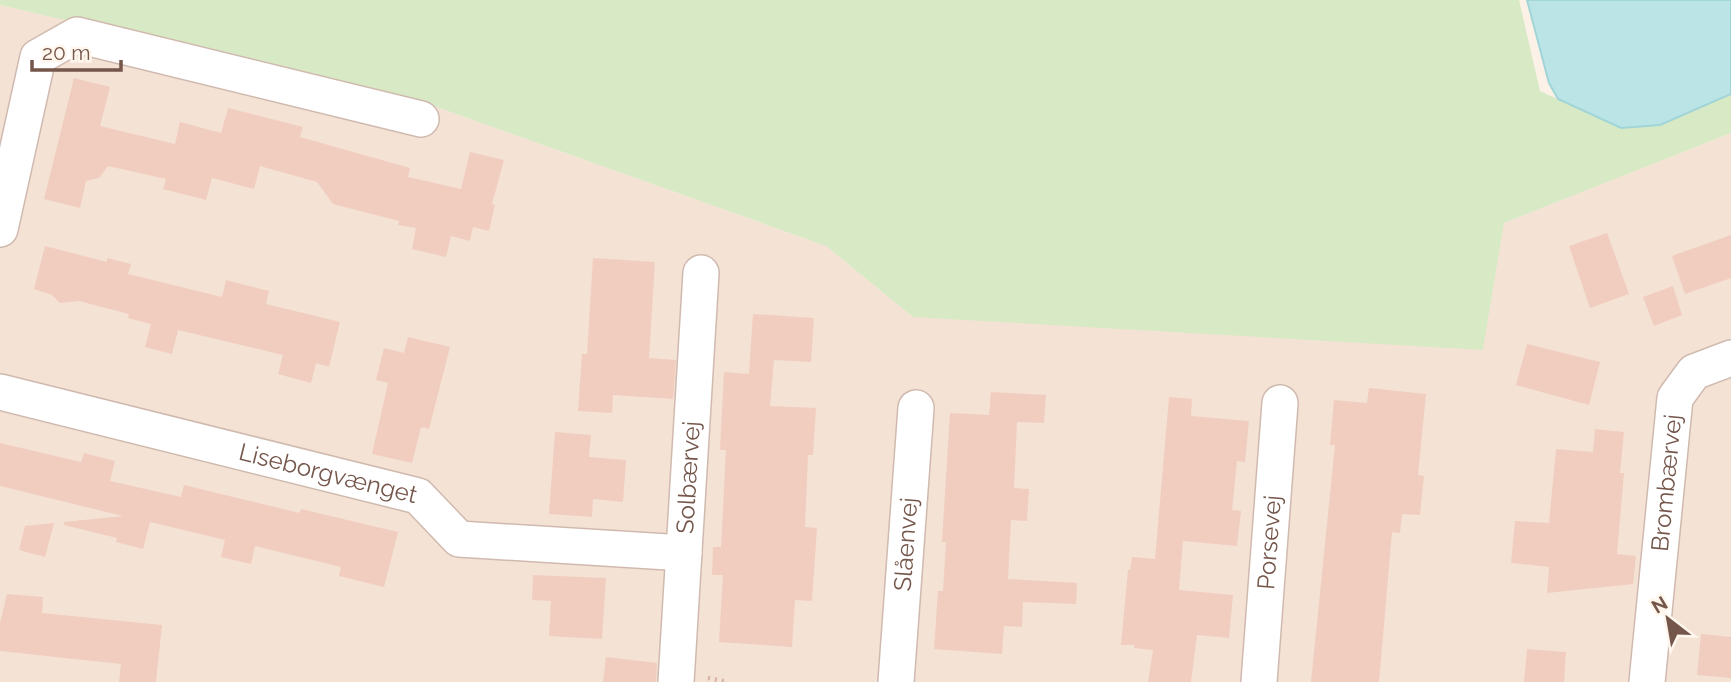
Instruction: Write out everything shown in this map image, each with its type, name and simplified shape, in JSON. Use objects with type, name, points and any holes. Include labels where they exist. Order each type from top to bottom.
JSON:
[{"type":"street","points":[[0,229],[38,57],[77,35],[421,119]]},
{"type":"street","name":"Solbærvej","points":[[676,682],[701,273]]},
{"type":"street","name":"Brombærvej","points":[[1647,682],[1675,398],[1694,372],[1731,358]]},
{"type":"street","name":"Liseborgvænget","points":[[0,392],[418,496],[459,539],[684,553]]},
{"type":"street","name":"Porsevej","points":[[1259,682],[1280,403]]},
{"type":"street","name":"Slåenvej","points":[[896,682],[916,408]]},
{"type":"shaded area","points":[[0,5],[431,105],[826,246],[913,317],[1504,223],[1731,133],[1731,682],[0,682]]},
{"type":"green space","points":[[0,0],[1519,0],[1540,91],[1621,128],[1660,125],[1731,94],[1731,133],[1504,223],[1483,350],[913,317],[826,246],[431,105],[0,5]]},
{"type":"water","points":[[1527,0],[1731,0],[1731,94],[1660,125],[1621,128],[1558,99],[1549,83]]},
{"type":"building","points":[[74,78],[110,87],[100,126],[175,144],[180,122],[221,133],[228,108],[303,127],[300,137],[410,168],[408,177],[461,189],[470,152],[504,160],[492,204],[495,205],[489,231],[473,227],[470,241],[451,236],[446,257],[412,249],[416,228],[398,225],[399,221],[333,204],[317,182],[260,166],[254,189],[212,178],[206,200],[163,189],[166,179],[108,166],[99,178],[86,181],[80,208],[44,199]]},
{"type":"building","points":[[1607,233],[1629,294],[1590,308],[1569,246]]},
{"type":"building","points":[[1731,235],[1731,278],[1685,294],[1672,256]]},
{"type":"building","points":[[45,246],[107,262],[107,258],[131,264],[128,274],[222,297],[226,280],[269,291],[266,304],[340,322],[329,367],[316,363],[311,383],[278,374],[283,355],[178,330],[172,354],[145,347],[151,324],[128,318],[129,314],[79,301],[60,303],[52,295],[34,289]]},
{"type":"building","points":[[593,258],[655,262],[649,358],[676,360],[673,399],[613,395],[612,413],[578,411],[582,354],[587,354]]},
{"type":"building","points":[[1673,286],[1682,315],[1654,326],[1643,297]]},
{"type":"building","points":[[753,314],[814,318],[811,362],[774,360],[770,406],[816,408],[813,455],[808,455],[805,527],[817,528],[812,601],[795,600],[792,647],[719,642],[723,575],[712,575],[713,547],[721,547],[726,450],[720,450],[724,372],[749,374]]},
{"type":"building","points":[[408,337],[450,347],[429,429],[421,427],[412,463],[372,454],[388,383],[376,380],[384,348],[404,353]]},
{"type":"building","points":[[1527,344],[1600,362],[1589,405],[1516,385]]},
{"type":"building","points":[[1369,388],[1426,394],[1418,475],[1424,476],[1420,515],[1402,514],[1400,533],[1392,532],[1379,682],[1311,682],[1335,445],[1330,445],[1334,400],[1367,403]]},
{"type":"building","points":[[991,392],[1046,395],[1044,423],[1017,422],[1014,488],[1029,489],[1027,521],[1011,520],[1008,579],[1077,583],[1076,604],[1023,602],[1022,627],[1004,626],[1002,654],[934,649],[938,591],[943,591],[946,542],[942,542],[950,413],[989,415]]},
{"type":"building","points":[[1169,397],[1192,399],[1191,416],[1249,421],[1245,462],[1237,461],[1232,510],[1241,511],[1237,546],[1183,541],[1179,590],[1233,595],[1229,638],[1197,635],[1191,682],[1148,682],[1153,650],[1121,645],[1128,570],[1132,557],[1155,559]]},
{"type":"building","points":[[1595,429],[1624,432],[1620,473],[1624,473],[1617,554],[1636,556],[1633,584],[1547,593],[1549,567],[1511,563],[1515,521],[1549,523],[1556,449],[1593,452]]},
{"type":"building","points":[[555,432],[591,435],[589,457],[626,460],[623,502],[593,499],[592,517],[549,514]]},
{"type":"building","points":[[0,443],[81,462],[84,453],[115,461],[110,481],[181,497],[184,485],[300,513],[301,509],[398,532],[384,587],[339,576],[341,567],[255,546],[251,564],[221,557],[225,540],[150,522],[143,549],[116,542],[117,538],[64,525],[64,522],[123,516],[0,486]]},
{"type":"building","points":[[54,523],[45,557],[19,550],[25,526]]},
{"type":"building","points":[[533,575],[606,578],[602,639],[549,636],[551,601],[532,600]]},
{"type":"building","points":[[7,594],[43,597],[42,613],[162,625],[156,682],[119,682],[121,664],[0,651],[0,623]]},
{"type":"building","points":[[1701,634],[1731,637],[1731,678],[1697,675]]},
{"type":"building","points":[[1527,649],[1566,652],[1564,682],[1524,682]]},
{"type":"building","points":[[606,657],[657,663],[656,682],[603,682]]}]
